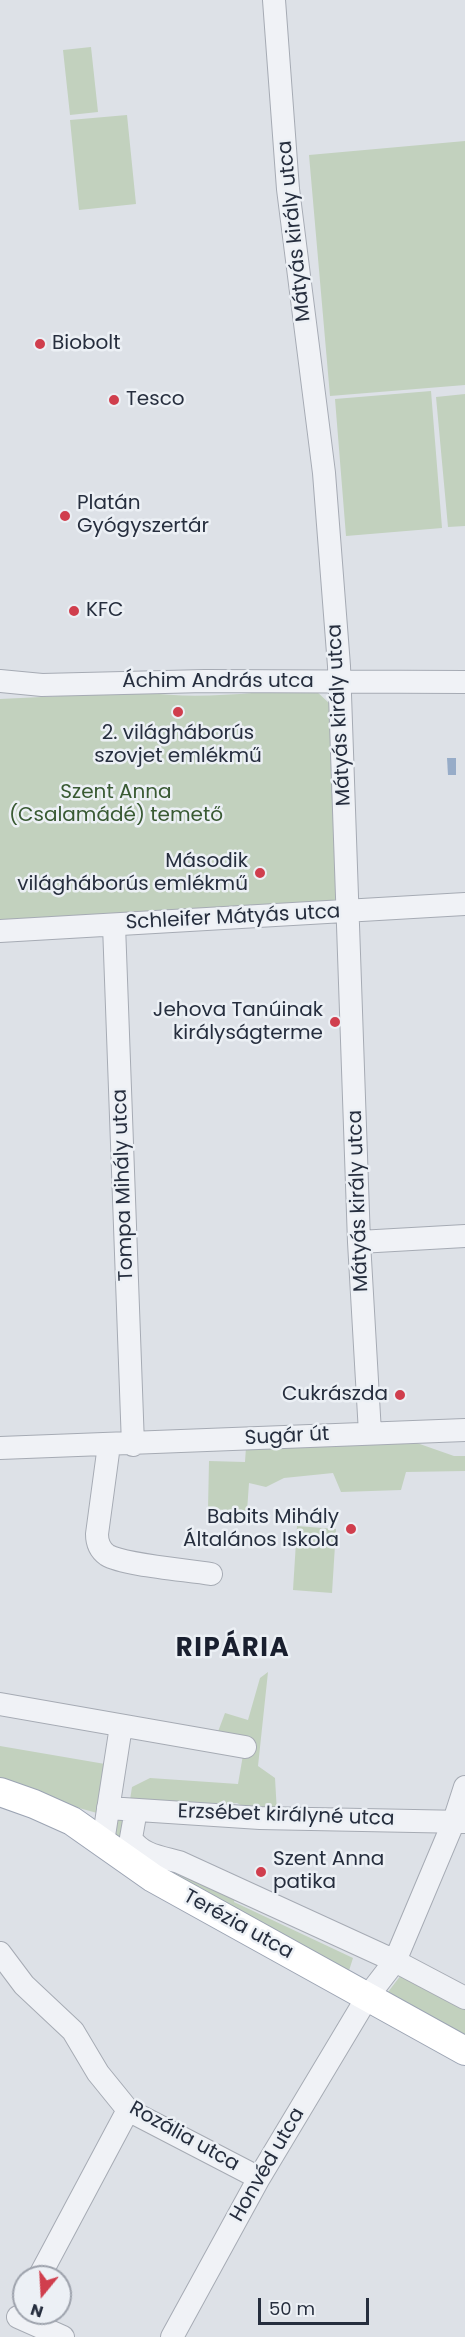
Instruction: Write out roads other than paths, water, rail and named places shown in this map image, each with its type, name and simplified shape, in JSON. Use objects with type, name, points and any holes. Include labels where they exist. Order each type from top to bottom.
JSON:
[{"type":"main road","name":"Terézia utca","points":[[4,1796],[34,1804],[72,1821],[120,1857],[153,1878],[465,2052]]},
{"type":"street","name":"Mátyás király utca","points":[[274,0],[288,189],[324,473],[340,682],[359,1242],[370,1433]]},
{"type":"street","name":"Áchim András utca","points":[[0,681],[42,685],[205,681],[465,682]]},
{"type":"street","name":"Áchim András utca","points":[[0,692],[42,685]]},
{"type":"street","name":"Schleifer Mátyás utca","points":[[0,931],[465,904]]},
{"type":"street","name":"Tompa Mihály utca","points":[[114,925],[133,1444]]},
{"type":"street","points":[[359,1242],[465,1236]]},
{"type":"street","name":"Sugár út","points":[[0,1448],[465,1430]]},
{"type":"street","points":[[109,1445],[96,1534],[103,1552],[118,1559],[211,1574]]},
{"type":"street","points":[[0,1704],[245,1747]]},
{"type":"street","points":[[103,1842],[121,1726]]},
{"type":"street","name":"Honvéd utca","points":[[172,2337],[259,2178],[368,1996],[394,1961],[460,1822],[465,1786]]},
{"type":"street","name":"Erzsébet királyné utca","points":[[108,1808],[260,1818],[460,1822]]},
{"type":"street","name":"Terézia utca","points":[[136,1810],[131,1838],[136,1846],[153,1855],[178,1862],[394,1961],[465,1998]]},
{"type":"street","name":"Rozália utca","points":[[0,1953],[24,1985],[73,2031],[98,2073],[128,2110],[259,2178]]},
{"type":"street","points":[[45,2265],[128,2110]]},
{"type":"street","points":[[31,2325],[63,2337]]},
{"type":"water","points":[[447,758],[456,758],[456,775],[448,775]]},
{"type":"place","name":"Biobolt","points":[[40,344]]},
{"type":"place","name":"Tesco","points":[[114,400]]},
{"type":"place","name":"Platán Gyógyszertár","points":[[65,516]]},
{"type":"place","name":"KFC","points":[[74,611]]},
{"type":"place","name":"2. világháborús szovjet emlékmű","points":[[178,712]]},
{"type":"place","name":"Második világháborús emlékmű","points":[[260,873]]},
{"type":"place","name":"Jehova Tanúinak királyságterme","points":[[335,1022]]},
{"type":"place","name":"Cukrászda","points":[[400,1395]]},
{"type":"place","name":"Babits Mihály Általános Iskola","points":[[351,1529]]},
{"type":"place","name":"Szent Anna patika","points":[[261,1872]]},
{"type":"district","name":"RIPÁRIA","points":[[233,1649]]},
{"type":"park label","name":"Szent Anna (Csalamádé) temető","points":[[116,804]]}]
